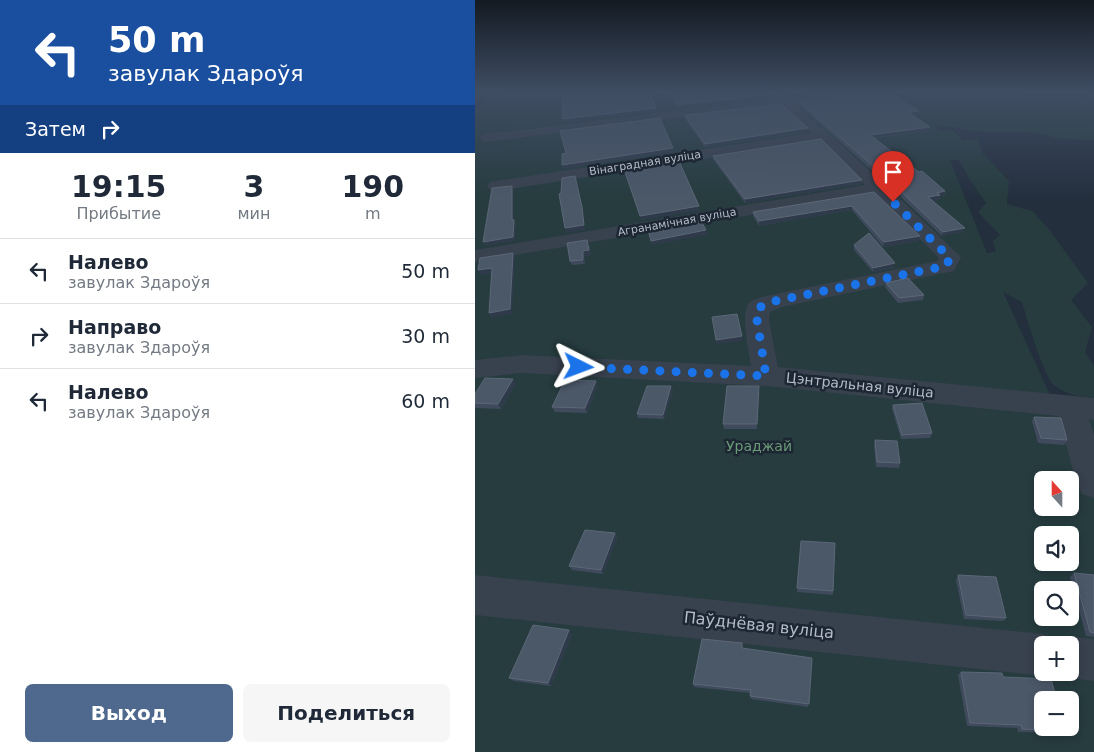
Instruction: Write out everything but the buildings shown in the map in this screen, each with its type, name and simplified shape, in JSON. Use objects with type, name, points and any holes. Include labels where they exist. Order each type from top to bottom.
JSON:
[{"type":"street","points":[[487,138],[565,127]]},
{"type":"street","points":[[766,376],[757,320],[758,308],[775,301],[946,266],[950,258],[814,127]]},
{"type":"street","name":"Вінаградная вуліца","points":[[496,186],[824,136]]},
{"type":"street","name":"Агранамічная вуліца","points":[[475,256],[879,188]]},
{"type":"street","name":"Цэнтральная вуліца","points":[[475,369],[523,364],[766,376],[1082,408]]},
{"type":"street","points":[[1082,408],[1094,484]]},
{"type":"street","name":"Паўднёвая вуліца","points":[[475,595],[1034,653]]},
{"type":"street","points":[[1079,658],[1094,660]]},
{"type":"green space","name":"Ураджай","points":[[475,127],[937,127],[938,131],[952,130],[963,140],[978,139],[982,153],[1009,181],[1007,204],[1032,211],[1048,228],[1088,283],[1071,300],[1092,327],[1085,352],[1094,366],[1094,398],[1073,395],[1054,385],[1045,371],[1022,302],[1003,292],[1050,395],[1094,401],[1094,752],[475,752]],"holes":[[[950,160],[959,160],[986,203],[978,212],[1000,235],[993,241],[996,252],[987,253]]]},
{"type":"green space","name":"Ураджай","points":[[950,127],[1094,127],[1094,140],[1062,139],[1028,132],[983,132]]},
{"type":"route","points":[[579,367],[766,376],[757,320],[758,308],[775,301],[946,266],[950,258],[893,202]]}]
